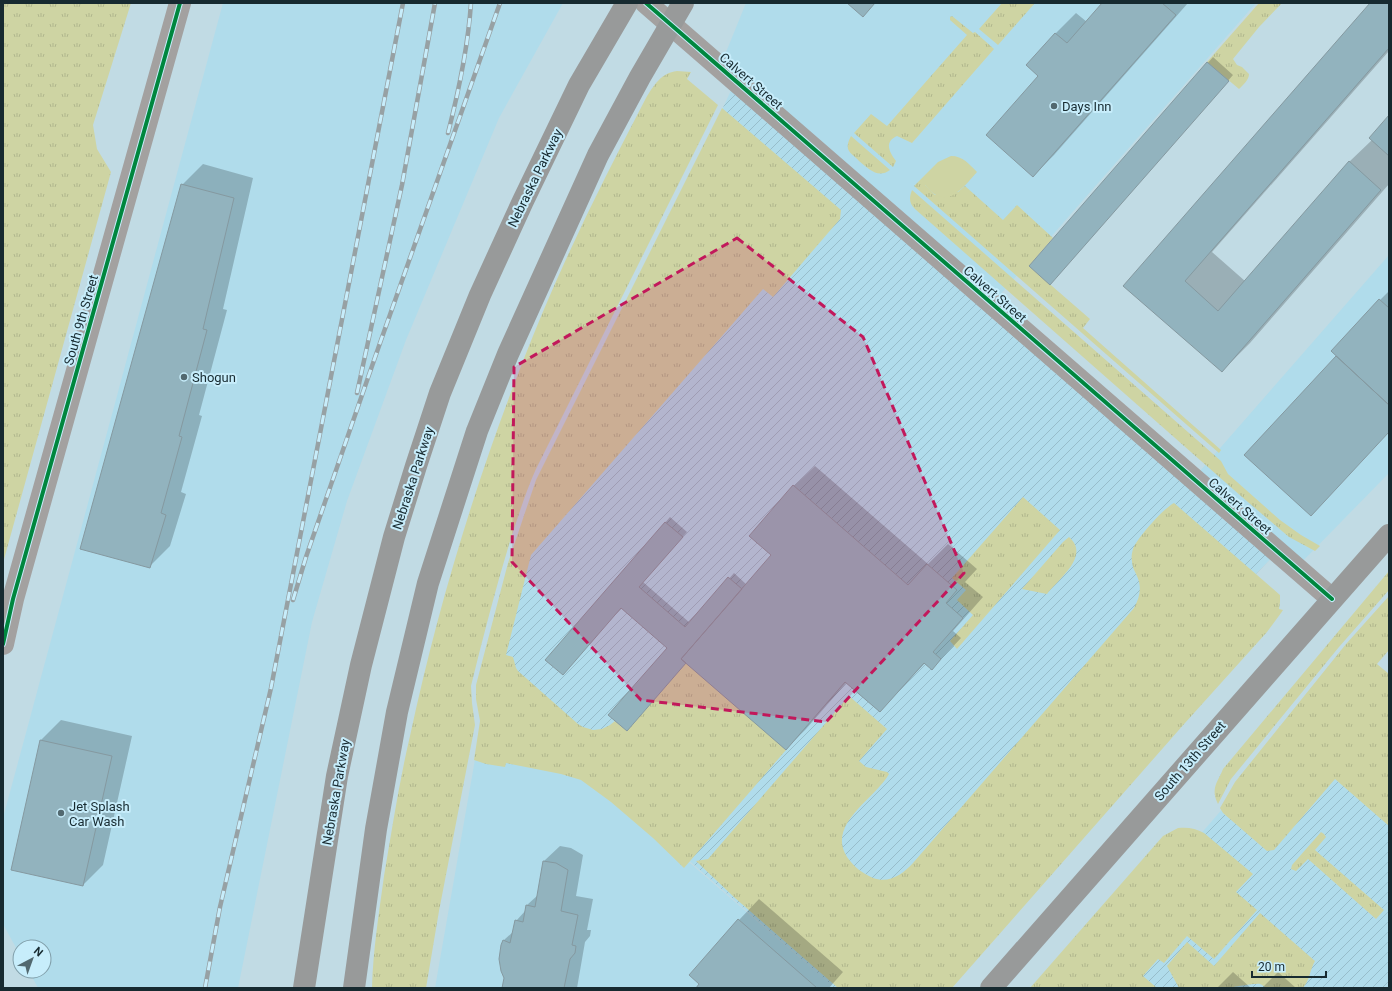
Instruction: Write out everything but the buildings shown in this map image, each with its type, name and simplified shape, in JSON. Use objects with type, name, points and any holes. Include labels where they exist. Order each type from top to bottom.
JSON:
[{"type":"main road","name":"Nebraska Parkway","points":[[304,988],[337,776],[359,672],[394,537],[416,466],[440,393],[480,295],[579,85],[627,3]]},
{"type":"main road","points":[[354,988],[376,829],[397,712],[428,584],[477,431],[508,354],[563,229],[598,155],[640,77],[683,3]]},
{"type":"main road","name":"South 13th Street","points":[[991,988],[1389,535]]},
{"type":"street","name":"South 9th Street","points":[[3,644],[14,599],[180,3]]},
{"type":"street","name":"Calvert Street","points":[[646,3],[1332,599]]},
{"type":"highlighted area","points":[[737,238],[863,337],[964,573],[826,722],[641,700],[512,562],[514,367]]},
{"type":"shaded area","points":[[223,3],[563,3],[499,118],[406,340],[347,501],[312,622],[238,988],[38,988],[33,979],[52,979],[52,939],[12,939],[12,940],[3,924],[3,818]]},
{"type":"shaded area","points":[[746,3],[1256,3],[992,304],[720,67]]},
{"type":"shaded area","points":[[732,88],[1277,552],[1062,775],[864,988],[835,988],[488,685],[508,578]]},
{"type":"shaded area","points":[[1389,255],[1389,473],[1296,568],[1193,479]]},
{"type":"shaded area","points":[[1349,663],[1389,698],[1389,988],[1067,988]]},
{"type":"shaded area","points":[[488,685],[699,871],[835,988],[435,988]]},
{"type":"green space","points":[[3,3],[131,3],[93,125],[97,149],[111,172],[3,563]]},
{"type":"green space","points":[[1002,3],[1035,3],[998,45],[979,29]]},
{"type":"green space","points":[[1259,3],[1282,3],[1259,27],[1233,59],[1237,65],[1242,67],[1249,74],[1247,80],[1239,89],[1207,62]]},
{"type":"green space","points":[[952,16],[973,33],[975,32],[994,49],[912,143],[897,136],[890,141],[890,151],[896,161],[893,167],[854,133],[871,114],[887,126],[967,35],[950,20],[950,17]]},
{"type":"green space","points":[[677,71],[691,72],[687,79],[718,105],[536,469],[505,556],[471,686],[475,725],[439,911],[426,988],[372,988],[375,946],[384,876],[406,754],[422,682],[450,575],[483,470],[521,366],[542,314],[566,259],[618,151],[655,84],[667,74]]},
{"type":"green space","points":[[722,108],[841,210],[840,219],[773,297],[763,289],[531,555],[506,655],[513,657],[518,671],[578,724],[593,730],[602,729],[615,721],[627,731],[686,663],[786,750],[684,868],[653,838],[611,802],[581,780],[561,774],[506,763],[505,767],[486,764],[474,760],[480,721],[476,699],[476,685],[508,563],[536,480]]},
{"type":"green space","points":[[851,136],[890,170],[882,174],[874,172],[859,161],[848,149]]},
{"type":"green space","points":[[951,156],[959,157],[977,172],[959,191],[953,195],[946,197],[940,196],[933,193],[925,185],[925,175],[938,162]]},
{"type":"green space","points":[[925,175],[925,185],[935,195],[958,192],[965,186],[1003,220],[1017,205],[1053,238],[1029,266],[1090,319],[1083,328],[1221,450],[1219,453],[914,186]]},
{"type":"green space","points":[[912,190],[1221,461],[1228,474],[1280,520],[1320,546],[1315,551],[1289,537],[1242,497],[915,209],[910,200]]},
{"type":"green space","points":[[1023,497],[1060,530],[957,649],[950,641],[973,615],[957,600],[966,590],[952,578]]},
{"type":"green space","points":[[1174,503],[1280,595],[1279,609],[1283,610],[1267,632],[952,988],[838,988],[735,898],[696,861],[708,859],[849,696],[887,729],[859,761],[866,767],[887,772],[889,774],[883,783],[855,812],[843,833],[842,845],[852,864],[873,878],[879,880],[890,879],[905,871],[1134,608],[1138,600],[1140,588],[1139,580],[1132,563],[1133,549],[1151,524]]},
{"type":"green space","points":[[1069,537],[1075,544],[1075,559],[1065,574],[1047,594],[1022,589],[1063,542]]},
{"type":"green space","points":[[1389,571],[1389,590],[1339,647],[1231,779],[1218,804],[1215,789],[1223,769]]},
{"type":"green space","points":[[1389,596],[1389,650],[1377,664],[1389,674],[1389,826],[1335,779],[1274,850],[1267,851],[1223,813],[1220,808],[1235,782],[1346,644]]},
{"type":"green space","points":[[1178,828],[1191,828],[1204,833],[1253,874],[1236,892],[1257,910],[1214,959],[1187,936],[1164,963],[1158,959],[1143,976],[1157,988],[1030,988],[1163,836]]},
{"type":"green space","points":[[1321,832],[1326,837],[1315,850],[1384,910],[1376,919],[1308,859],[1296,871],[1291,869],[1292,865]]},
{"type":"green space","points":[[1260,913],[1315,961],[1307,982],[1303,988],[1266,988],[1261,984],[1258,984],[1228,988],[1179,988],[1167,966],[1187,942],[1214,966]]},
{"type":"railway","points":[[205,988],[220,907],[271,688],[403,3]]},
{"type":"railway","points":[[357,393],[402,185],[435,3]]},
{"type":"railway","points":[[448,133],[456,101],[468,36],[471,3]]},
{"type":"railway","points":[[293,600],[306,557],[380,343],[500,3]]},
{"type":"cycle path","points":[[3,644],[13,599],[180,3]]},
{"type":"cycle path","points":[[646,3],[1332,599]]},
{"type":"place","name":"Days Inn","points":[[1054,106]]},
{"type":"place","name":"Shogun","points":[[184,377]]},
{"type":"place","name":"Jet Splash Car Wash","points":[[61,813]]}]
